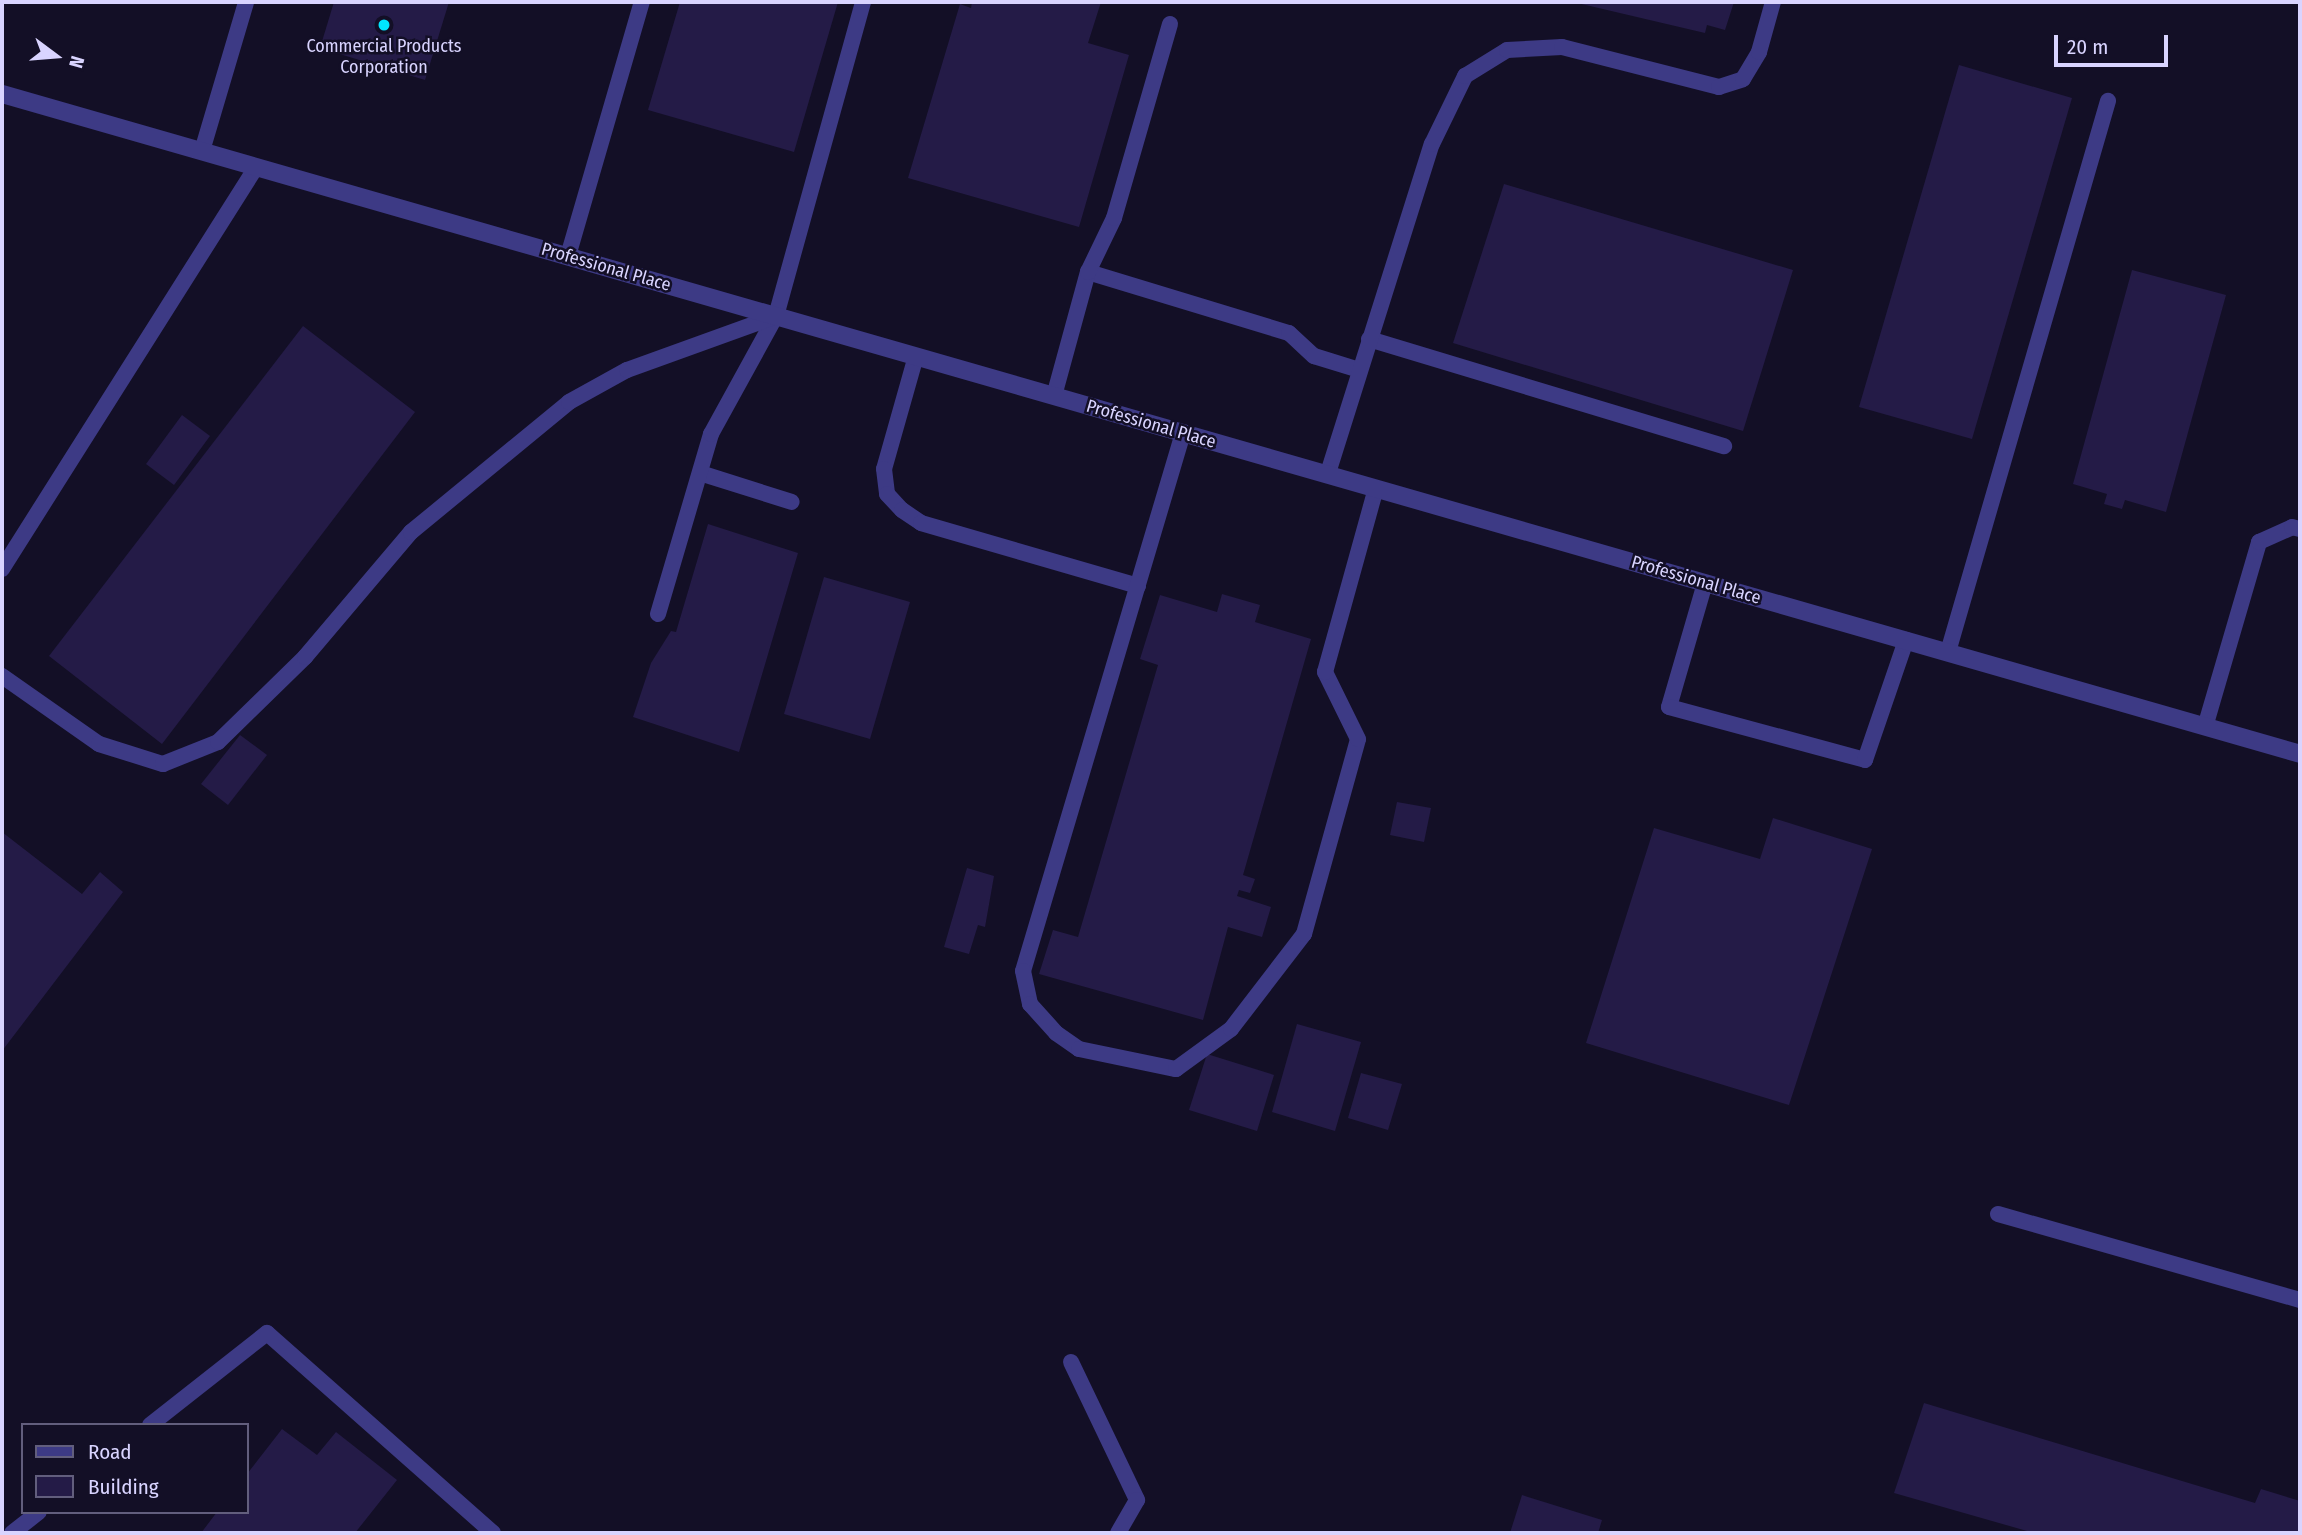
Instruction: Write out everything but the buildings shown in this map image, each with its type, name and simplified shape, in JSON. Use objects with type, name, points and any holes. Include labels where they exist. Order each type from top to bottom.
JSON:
[{"type":"street","name":"Professional Place","points":[[2,94],[2300,754]]},
{"type":"lane","points":[[202,151],[246,2]]},
{"type":"lane","points":[[568,256],[642,2]]},
{"type":"lane","points":[[658,614],[712,434],[776,316],[863,2]]},
{"type":"lane","points":[[1328,473],[1432,144],[1465,76],[1507,50],[1563,47],[1719,87],[1743,79],[1759,52],[1773,2]]},
{"type":"lane","points":[[1054,396],[1088,272],[1114,218],[1170,24]]},
{"type":"lane","points":[[1948,652],[2108,101]]},
{"type":"lane","points":[[2,569],[257,167]]},
{"type":"lane","points":[[1088,272],[1289,333],[1314,356],[1359,370]]},
{"type":"lane","points":[[2,676],[99,744],[163,764],[218,742],[305,657],[411,532],[569,402],[627,370],[776,316]]},
{"type":"lane","points":[[1369,339],[1724,446]]},
{"type":"lane","points":[[916,356],[884,469],[887,494],[902,510],[921,523],[1138,586]]},
{"type":"lane","points":[[1184,433],[1023,971],[1030,1004],[1056,1033],[1079,1049],[1176,1069],[1231,1030],[1304,934],[1358,739],[1325,672],[1376,488]]},
{"type":"lane","points":[[700,473],[792,502]]},
{"type":"lane","points":[[2205,727],[2259,542],[2292,527],[2300,529]]},
{"type":"lane","points":[[1705,583],[1669,707],[1865,760],[1906,640]]},
{"type":"lane","points":[[1998,1214],[2300,1300]]},
{"type":"lane","points":[[153,1423],[267,1333],[493,1533]]},
{"type":"lane","points":[[1071,1362],[1137,1500],[1118,1533]]},
{"type":"lane","points":[[12,1533],[36,1514]]},
{"type":"place","name":"Commercial Products Corporation","points":[[384,25]]}]
